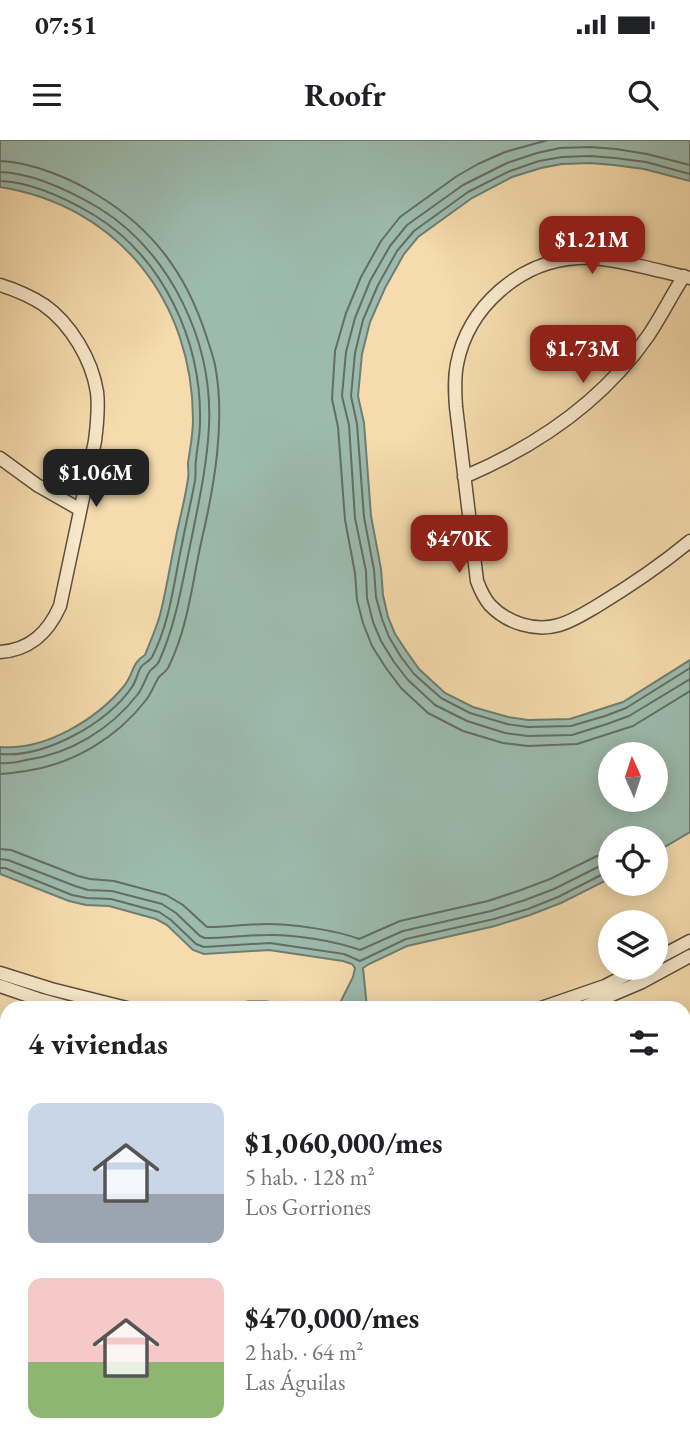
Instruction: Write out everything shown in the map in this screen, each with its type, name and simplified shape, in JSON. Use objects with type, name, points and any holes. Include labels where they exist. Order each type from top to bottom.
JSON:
[{"type":"street","points":[[464,477],[517,453],[547,434],[594,397],[617,375],[649,335],[687,277],[603,260],[572,259],[532,270],[505,286],[473,321],[460,349],[454,382],[473,563],[482,594],[503,615],[530,626],[560,625],[642,579],[690,541]]},
{"type":"street","points":[[0,285],[25,294],[47,307],[64,325],[87,359],[94,376],[97,395],[95,440],[60,606],[48,628],[30,643],[18,649],[0,652]]},
{"type":"street","points":[[0,458],[37,485],[79,509]]},
{"type":"street","points":[[668,955],[688,949]]},
{"type":"street","points":[[597,1001],[642,982],[688,949]]},
{"type":"street","points":[[0,972],[19,986],[54,1001]]},
{"type":"street","points":[[561,1001],[617,980]]},
{"type":"street","points":[[0,986],[51,989],[99,1001]]},
{"type":"water","points":[[0,140],[690,140],[690,181],[644,169],[614,165],[562,164],[541,168],[512,177],[472,198],[418,237],[404,254],[370,322],[362,354],[358,396],[364,423],[371,516],[383,595],[395,634],[419,669],[445,693],[473,707],[528,720],[570,719],[623,702],[690,660],[690,832],[668,845],[668,826],[598,826],[598,884],[530,915],[495,926],[407,946],[369,964],[363,968],[366,1001],[341,1001],[353,977],[355,968],[352,964],[269,950],[204,954],[193,950],[167,925],[156,919],[109,906],[69,901],[0,874],[0,747],[35,744],[69,730],[100,710],[127,682],[137,662],[145,655],[160,615],[188,477],[193,420],[190,377],[180,336],[163,299],[141,266],[113,238],[80,215],[42,198],[0,187]]}]
